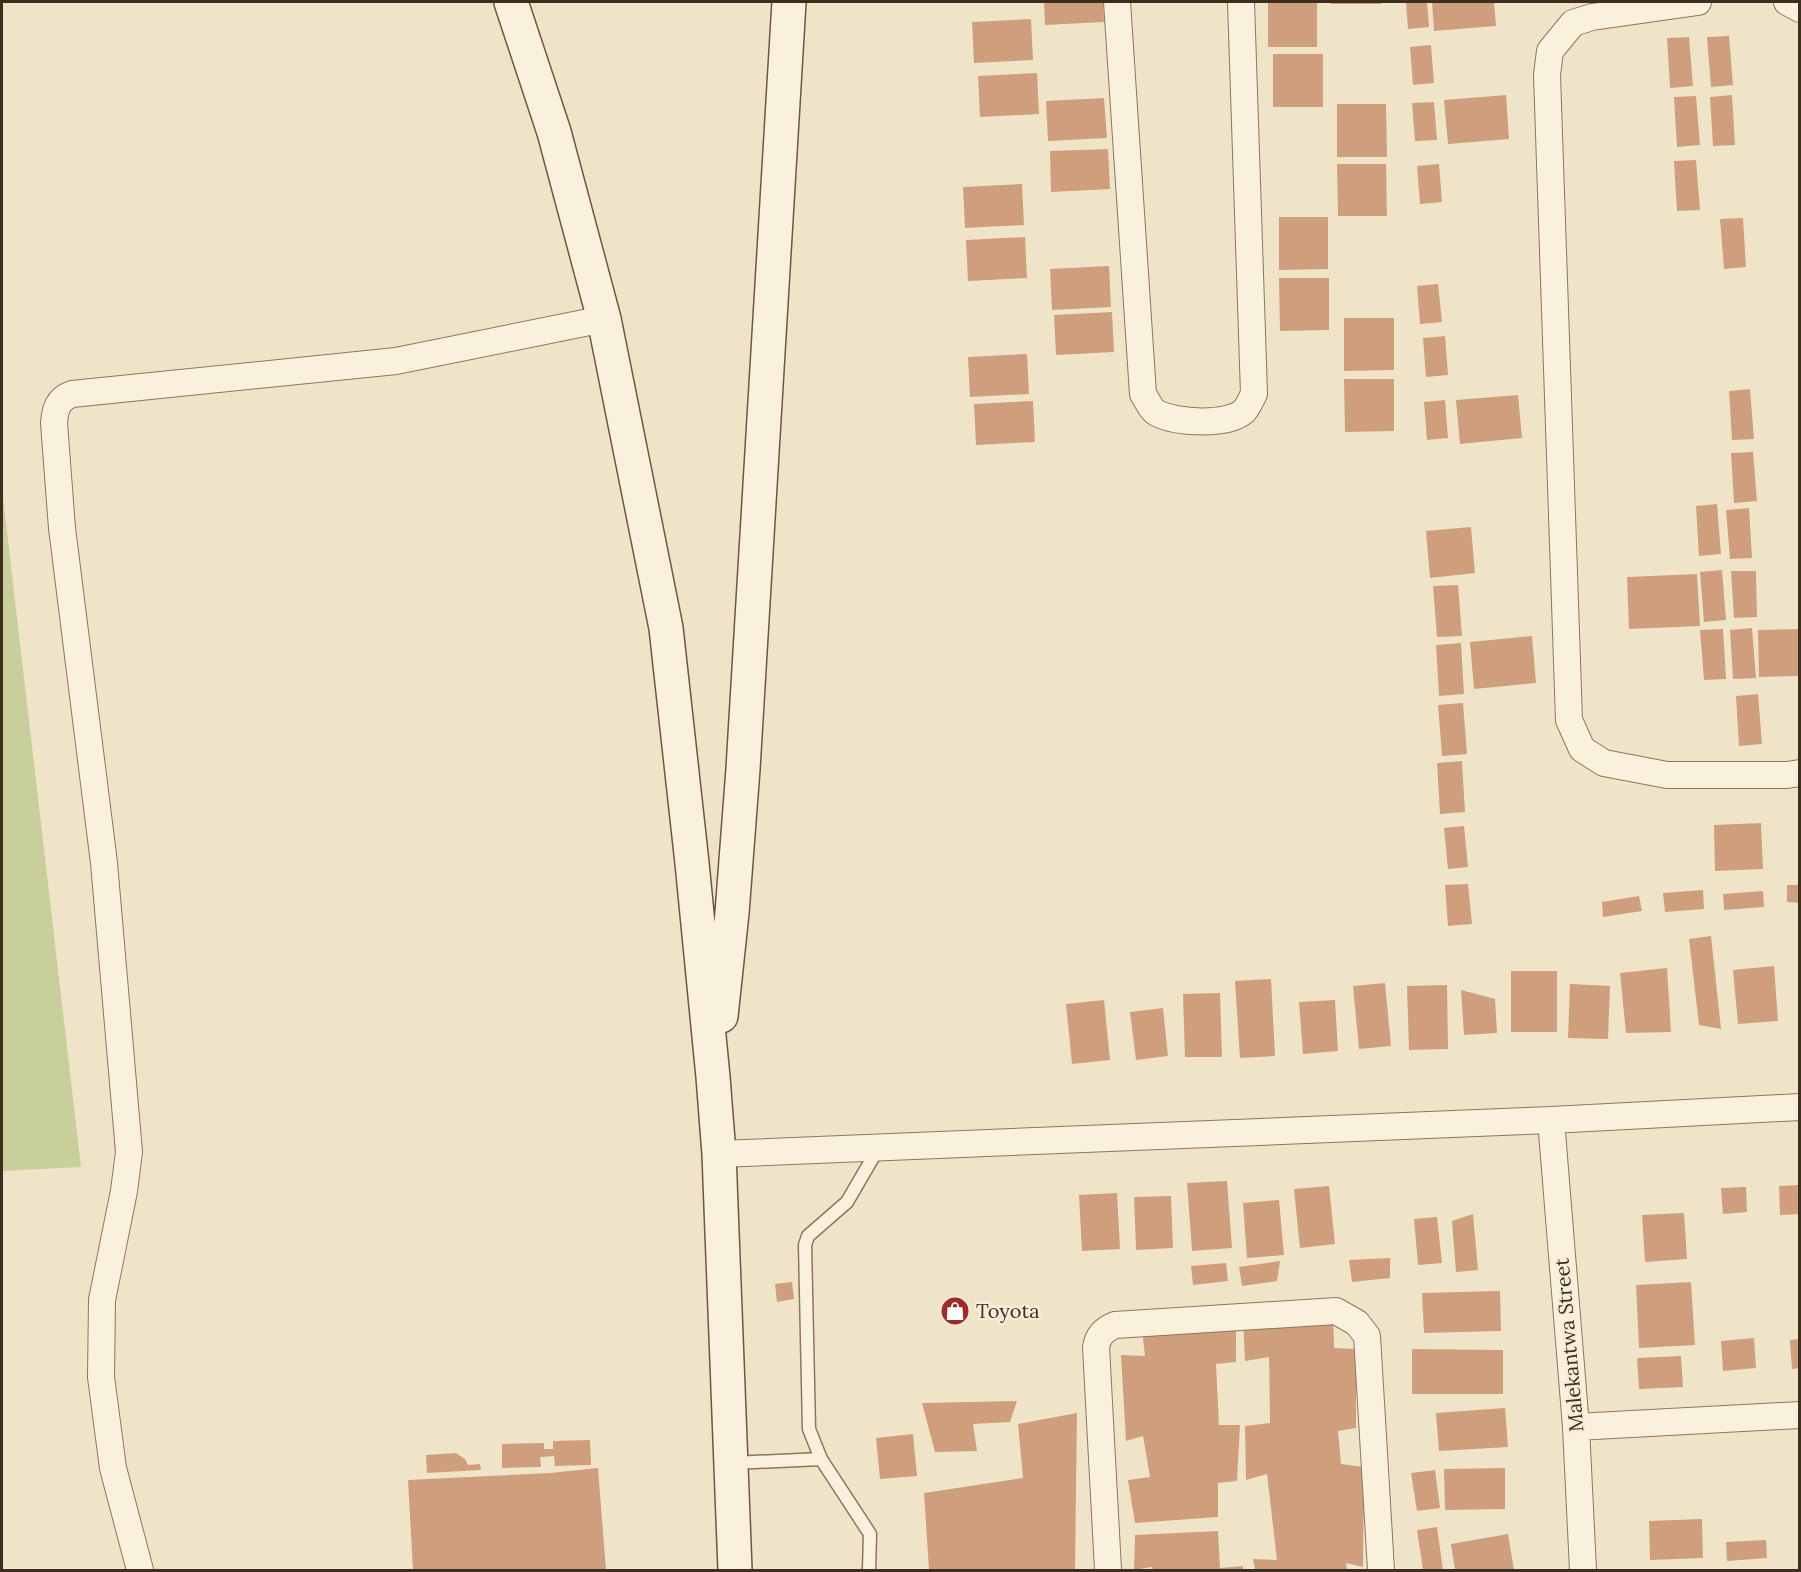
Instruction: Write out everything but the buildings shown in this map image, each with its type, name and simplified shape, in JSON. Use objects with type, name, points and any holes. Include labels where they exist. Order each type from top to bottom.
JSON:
[{"type":"street","points":[[511,2],[554,132],[604,320],[666,628],[691,851],[719,1154],[735,1570]]},
{"type":"street","points":[[713,1077],[732,913],[743,769],[789,2]]},
{"type":"street","points":[[1117,2],[1143,394],[1155,412],[1174,419],[1211,421],[1229,419],[1244,411],[1254,394],[1241,2]]},
{"type":"street","points":[[1698,2],[1592,16],[1573,22],[1550,51],[1547,75],[1569,720],[1582,749],[1604,763],[1667,775],[1788,775],[1800,773]]},
{"type":"street","points":[[1787,2],[1800,9]]},
{"type":"street","points":[[140,1570],[113,1468],[100,1377],[102,1300],[124,1191],[129,1152],[104,863],[62,528],[55,411],[65,397],[72,394],[396,361],[604,320]]},
{"type":"street","points":[[719,1154],[1551,1120],[1800,1107]]},
{"type":"street","name":"Malekantwa Street","points":[[1551,1120],[1576,1427],[1582,1570]]},
{"type":"street","points":[[1108,1570],[1096,1347],[1101,1334],[1115,1325],[1336,1311],[1358,1323],[1367,1336],[1381,1570]]},
{"type":"street","points":[[1576,1427],[1800,1415]]},
{"type":"lane","points":[[869,1570],[870,1534],[821,1459],[809,1429],[806,1245],[808,1236],[847,1202],[879,1147]]},
{"type":"lane","points":[[731,1463],[821,1459]]},
{"type":"green space","points":[[2,489],[81,1167],[2,1171]]},
{"type":"place","name":"Toyota","points":[[955,1311]]}]
